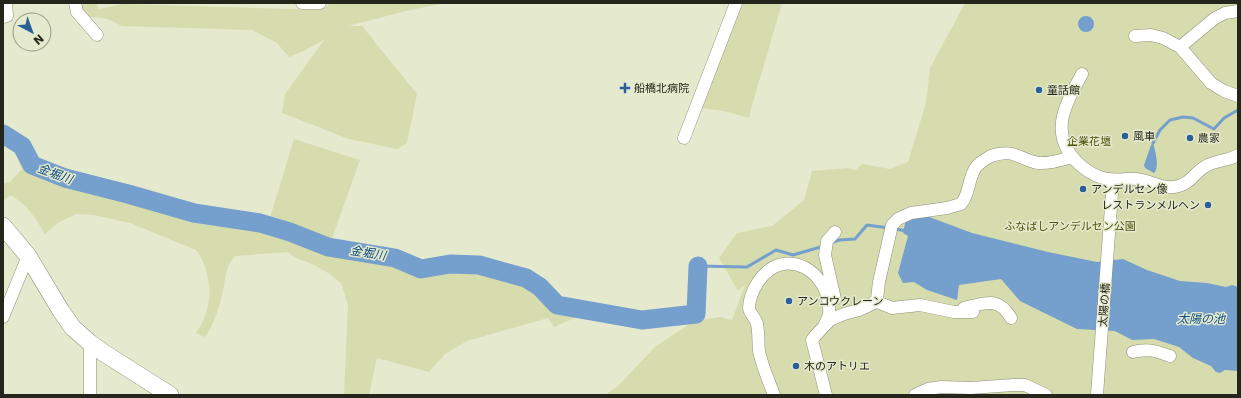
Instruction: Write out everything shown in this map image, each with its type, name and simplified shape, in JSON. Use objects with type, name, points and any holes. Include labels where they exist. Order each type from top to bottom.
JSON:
[{"type":"street","points":[[3,17],[7,16],[6,3]]},
{"type":"street","points":[[75,3],[77,12],[97,35]]},
{"type":"street","points":[[302,3],[320,3]]},
{"type":"street","points":[[684,138],[736,3]]},
{"type":"street","points":[[1180,47],[1215,18],[1225,13],[1238,12]]},
{"type":"street","points":[[1134,36],[1151,35],[1162,38],[1180,47],[1211,82],[1224,91],[1238,96]]},
{"type":"street","points":[[1082,74],[1069,97],[1062,118],[1061,130],[1067,150],[1072,157],[1084,169],[1100,178],[1113,180],[1135,178],[1148,180],[1162,187],[1175,187],[1192,180],[1207,165],[1225,161],[1238,155]]},
{"type":"street","points":[[826,395],[812,340],[830,320],[859,310],[874,302],[878,295],[879,282],[892,225],[898,219],[911,213],[947,208],[962,204],[966,198],[975,168],[980,163],[997,154],[1006,152],[1038,162],[1050,163],[1072,157]]},
{"type":"street","name":"太陽の橋","points":[[1098,395],[1113,180]]},
{"type":"street","points":[[3,226],[28,256],[61,312],[73,328],[90,343],[170,395]]},
{"type":"street","points":[[836,232],[827,241],[825,255],[839,316]]},
{"type":"street","points":[[3,317],[28,256]]},
{"type":"street","points":[[774,395],[759,353],[757,324],[749,309],[751,295],[757,284],[766,273],[782,264],[792,263],[809,269],[823,286],[828,296],[829,315],[824,326]]},
{"type":"street","points":[[875,300],[892,308],[920,305],[954,312],[969,310],[993,303],[1002,307],[1011,318]]},
{"type":"street","points":[[90,343],[90,395]]},
{"type":"street","points":[[1134,352],[1143,349],[1170,356]]},
{"type":"street","points":[[915,395],[928,389],[945,391],[1013,385],[1025,385],[1046,395]]},
{"type":"green space","points":[[79,3],[97,3],[99,9],[123,4],[320,10],[331,3],[445,3],[406,11],[348,26],[362,26],[417,94],[407,143],[397,149],[349,139],[282,113],[285,94],[325,39],[304,51],[289,57],[277,43],[252,30],[122,26],[102,18],[86,16],[83,13]]},
{"type":"green space","points":[[743,3],[782,3],[749,118],[724,111],[701,108],[729,34]]},
{"type":"green space","name":"ふなばしアンデルセン公園","points":[[965,3],[1238,3],[1238,395],[605,395],[618,386],[656,346],[694,321],[720,317],[732,320],[745,285],[738,291],[719,258],[737,233],[772,226],[804,200],[812,171],[848,168],[856,170],[862,164],[890,169],[908,162],[926,103],[930,68]]},
{"type":"green space","points":[[3,137],[20,147],[31,168],[65,182],[127,197],[194,217],[262,227],[288,235],[291,234],[328,249],[384,259],[424,274],[451,267],[478,269],[525,281],[558,310],[577,312],[577,317],[554,327],[548,318],[467,341],[445,354],[429,372],[377,358],[369,395],[344,395],[348,305],[341,283],[328,273],[314,265],[294,257],[288,252],[235,256],[225,276],[223,291],[216,315],[205,337],[196,333],[207,308],[209,299],[209,282],[201,257],[196,250],[130,223],[94,215],[76,214],[58,223],[45,234],[31,212],[22,203],[11,195],[3,200],[3,184],[10,182],[22,169],[15,152],[3,143]]},
{"type":"green space","points":[[294,139],[360,160],[330,244],[291,228],[269,221]]},
{"type":"water","points":[[1086,16],[1092,18],[1094,24],[1092,30],[1086,32],[1080,30],[1078,24],[1080,18]]},
{"type":"water","points":[[1153,143],[1157,163],[1154,173],[1145,168],[1144,165]]},
{"type":"water","name":"太陽の池","points":[[908,209],[972,233],[1048,252],[1097,262],[1123,259],[1147,270],[1180,281],[1207,283],[1226,287],[1232,285],[1238,287],[1238,371],[1225,370],[1220,373],[1216,372],[1211,366],[1193,358],[1179,347],[1154,339],[1132,340],[1115,331],[1077,329],[1020,301],[1001,279],[959,285],[957,300],[927,290],[914,282],[903,283],[898,273],[908,236],[903,233]]},
{"type":"waterway","points":[[1153,143],[1160,130],[1170,120],[1183,117],[1193,118],[1214,129],[1224,118],[1238,110]]},
{"type":"waterway","name":"金堀川","points":[[3,134],[22,146],[32,165],[65,178],[194,213],[260,223],[290,232],[328,247],[395,258],[421,269],[450,264],[479,265],[526,278],[540,287],[557,305],[642,320],[696,314],[698,266]]},
{"type":"waterway","points":[[831,243],[839,240],[855,239],[867,225],[889,228]]},
{"type":"waterway","points":[[895,229],[907,231]]},
{"type":"waterway","points":[[698,266],[747,267],[776,250],[793,255],[824,246]]},
{"type":"place","name":"船橋北病院","points":[[625,88]]},
{"type":"place","name":"童話館","points":[[1039,90]]},
{"type":"place","name":"風車","points":[[1125,136]]},
{"type":"place","name":"農家","points":[[1190,138]]},
{"type":"place","name":"アンデルセン像","points":[[1083,189]]},
{"type":"place","name":"レストランメルヘン","points":[[1208,205]]},
{"type":"place","name":"アンコウクレーン","points":[[789,301]]},
{"type":"place","name":"木のアトリエ","points":[[796,366]]},
{"type":"park label","name":"企業花壇","points":[[1089,141]]}]
